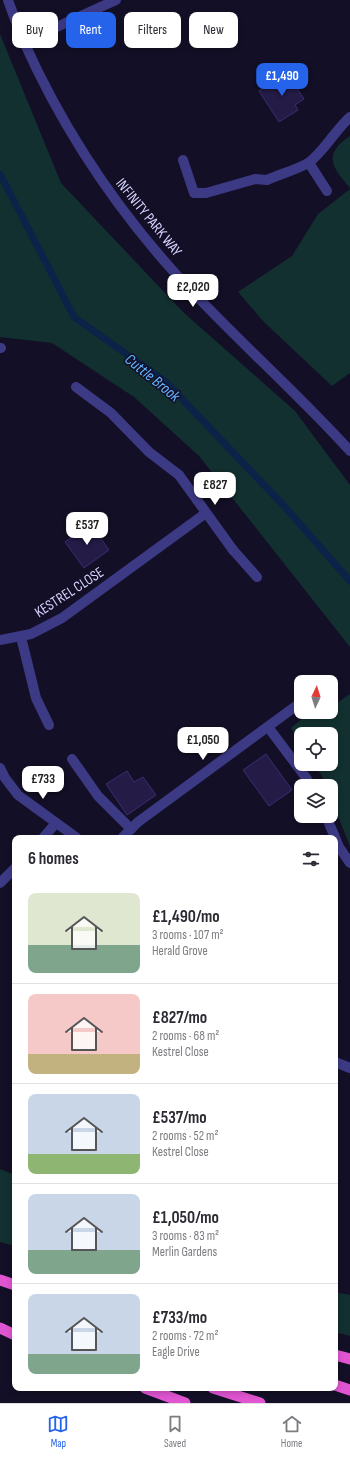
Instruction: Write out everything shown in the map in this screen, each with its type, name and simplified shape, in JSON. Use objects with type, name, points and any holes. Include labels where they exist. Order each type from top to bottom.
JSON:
[{"type":"highway","points":[[2,1281],[12,1283]]},
{"type":"highway","points":[[0,1322],[12,1326]]},
{"type":"highway","points":[[0,1328],[12,1334]]},
{"type":"highway","points":[[338,1356],[350,1359]]},
{"type":"highway","points":[[338,1386],[350,1390]]},
{"type":"highway","points":[[153,1391],[185,1403]]},
{"type":"highway","points":[[222,1391],[260,1403]]},
{"type":"street","name":"INFINITY PARK WAY","points":[[8,0],[13,12]]},
{"type":"street","points":[[58,26],[116,0]]},
{"type":"street","name":"INFINITY PARK WAY","points":[[27,48],[47,90],[72,134],[114,199],[174,272],[350,451]]},
{"type":"street","points":[[183,160],[194,193],[206,193],[255,179],[267,180],[309,163],[350,117]]},
{"type":"street","points":[[309,163],[327,191]]},
{"type":"street","points":[[76,387],[111,413],[149,452],[179,475],[233,550],[257,577]]},
{"type":"street","name":"KESTREL CLOSE","points":[[0,640],[31,634],[62,618],[206,513]]},
{"type":"street","points":[[21,637],[36,698],[49,725]]},
{"type":"street","points":[[125,835],[138,822],[294,708]]},
{"type":"street","points":[[268,727],[307,779]]},
{"type":"street","points":[[72,759],[98,796],[131,830]]},
{"type":"street","points":[[0,768],[5,778],[18,795],[73,835]]},
{"type":"street","points":[[46,835],[56,823]]},
{"type":"street","points":[[329,823],[334,835]]},
{"type":"street","points":[[338,846],[350,863]]},
{"type":"street","points":[[0,883],[12,871]]},
{"type":"street","points":[[338,1063],[350,1068]]},
{"type":"green space","points":[[0,34],[61,183],[183,312],[295,411],[350,485],[350,647],[199,456],[134,397],[52,343],[0,337]]},
{"type":"green space","points":[[350,136],[350,188],[335,168],[333,158],[334,152],[338,146]]},
{"type":"green space","points":[[350,189],[350,373],[332,386],[264,322],[238,292],[292,256],[318,214]]},
{"type":"green space","points":[[350,694],[350,846],[338,816],[338,779],[323,779],[319,771],[338,771],[338,727],[294,727],[294,732],[291,728],[302,719],[338,719],[338,702]]},
{"type":"green space","points":[[0,1169],[12,1174],[12,1245],[0,1242]]},
{"type":"green space","points":[[338,1293],[350,1295],[350,1336],[338,1333]]},
{"type":"building","points":[[287,73],[304,99],[295,105],[298,110],[279,122],[259,91]]},
{"type":"building","points":[[90,523],[109,550],[84,568],[65,542]]},
{"type":"building","points":[[266,754],[292,790],[269,806],[243,770]]},
{"type":"building","points":[[127,771],[134,782],[143,777],[156,795],[127,815],[106,784]]},
{"type":"waterway","name":"Cuttle Brook","points":[[0,174],[74,317],[166,382],[284,506],[350,581]]}]
